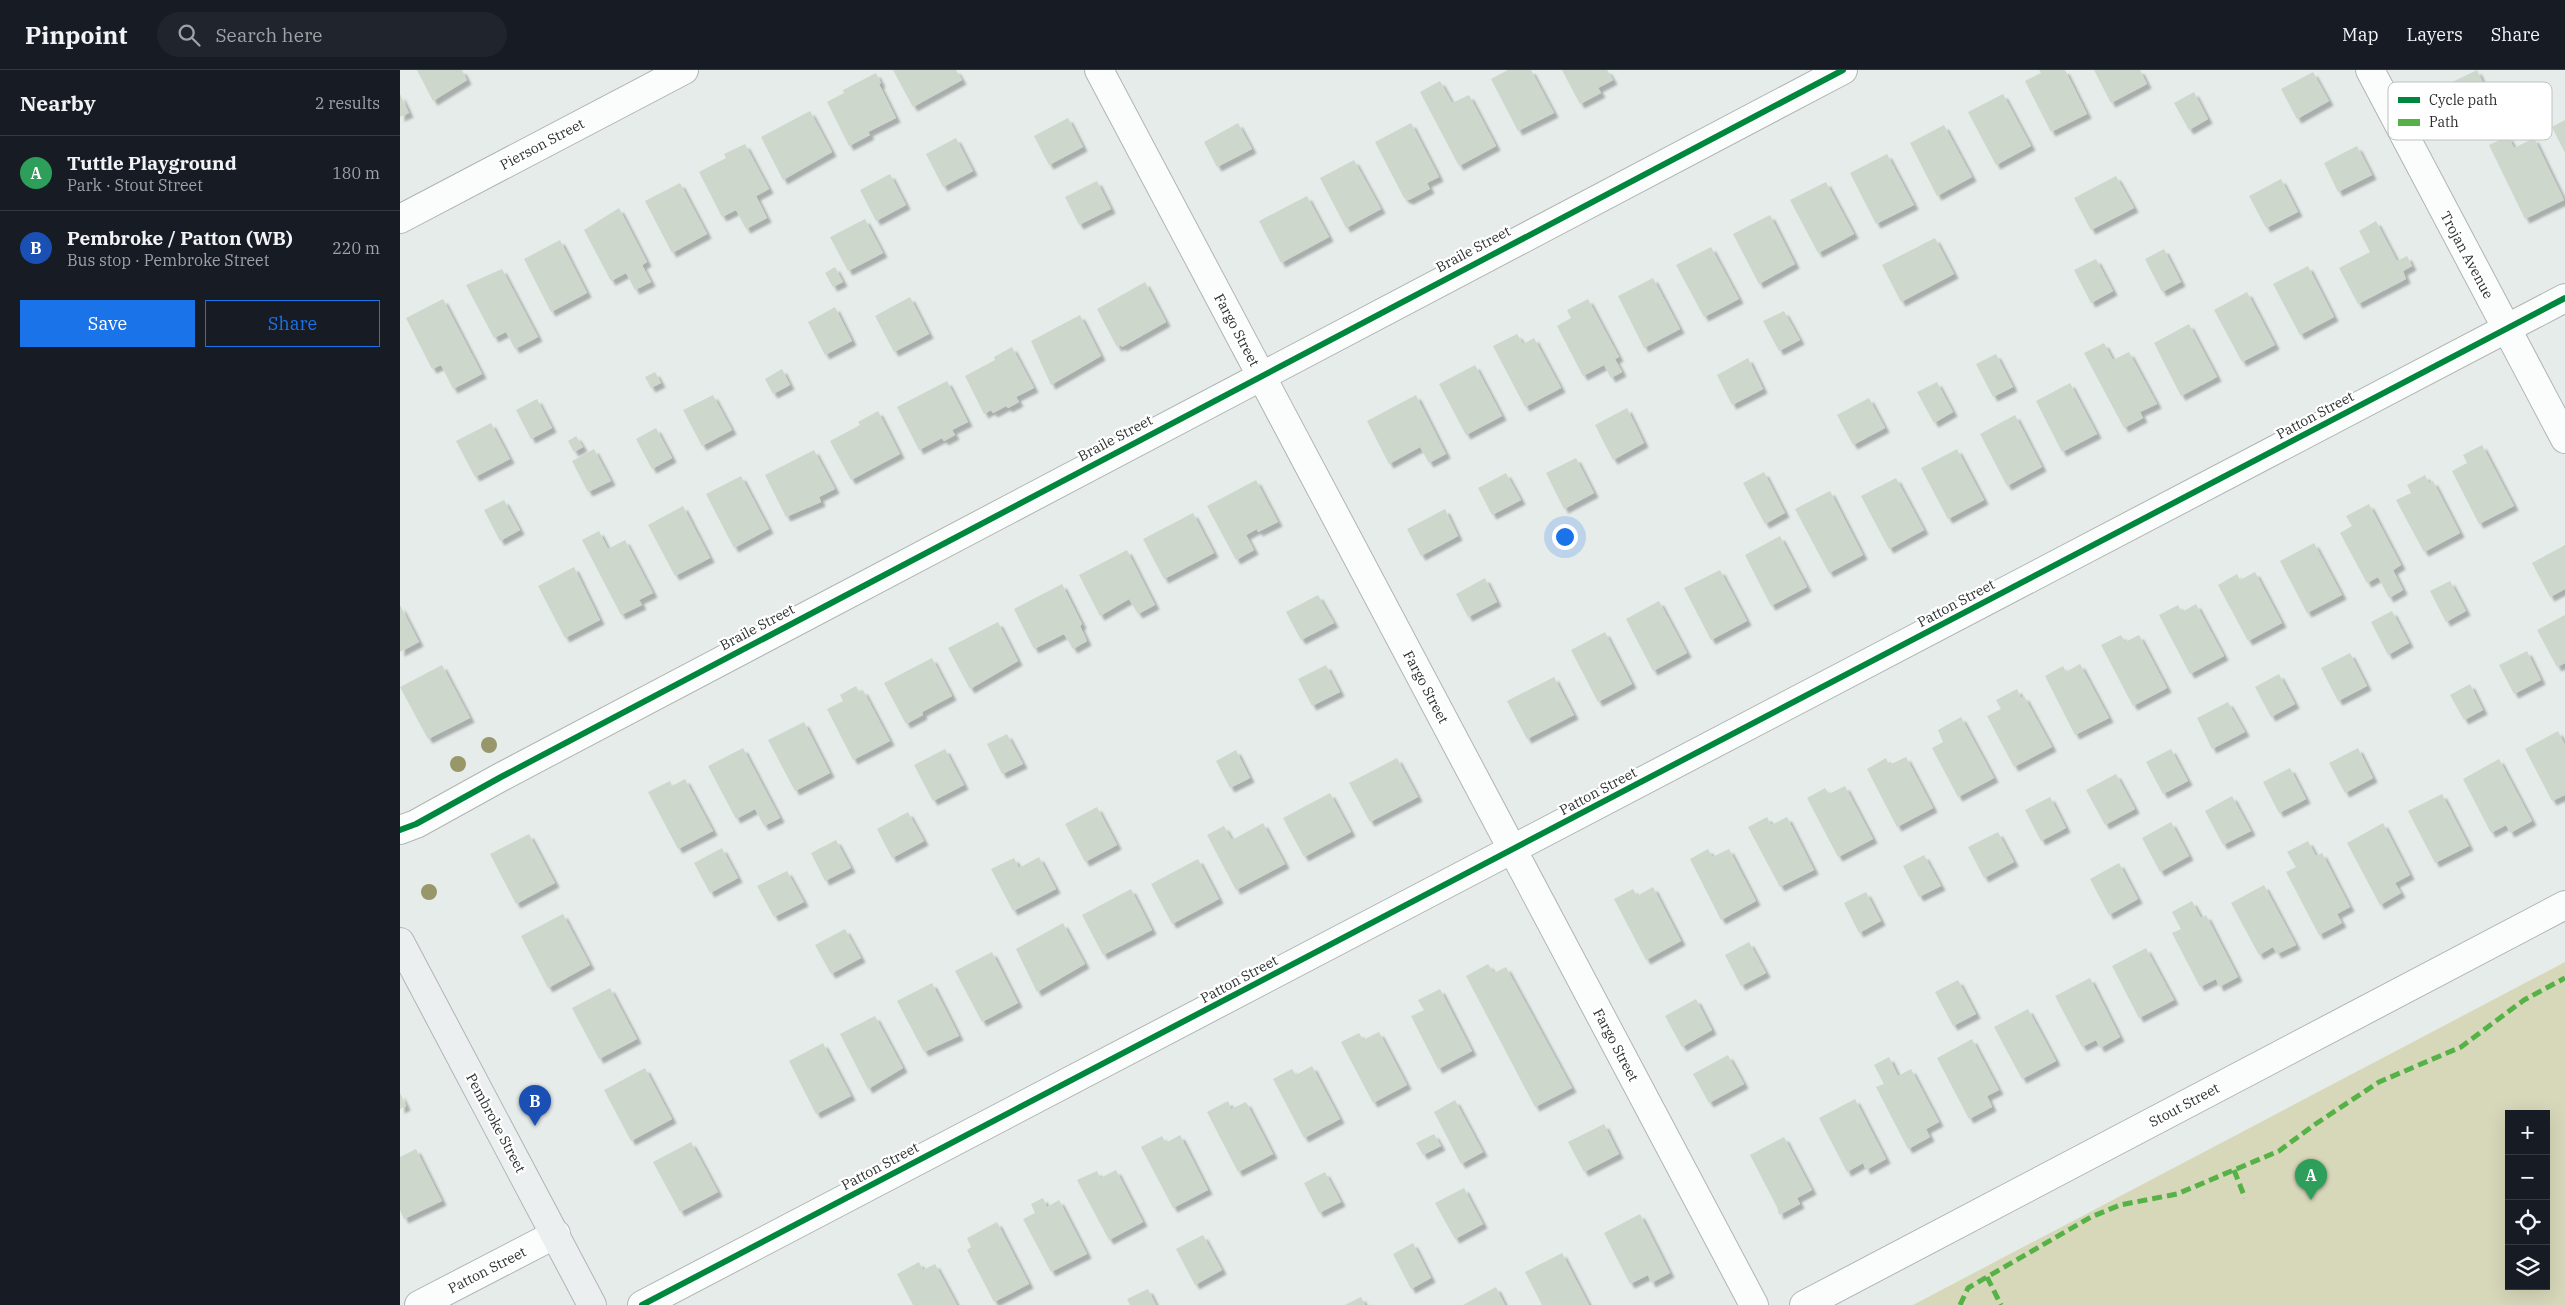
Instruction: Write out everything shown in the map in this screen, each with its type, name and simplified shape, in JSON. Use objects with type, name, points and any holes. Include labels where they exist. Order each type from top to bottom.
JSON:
[{"type":"street","name":"Pierson Street","points":[[400,219],[684,70]]},
{"type":"street","name":"Fargo Street","points":[[1099,70],[1754,1305]]},
{"type":"street","name":"Braile Street","points":[[400,830],[416,824],[501,777],[1261,375],[1843,70]]},
{"type":"street","name":"Trojan Avenue","points":[[2370,70],[2388,104]]},
{"type":"street","name":"Trojan Avenue","points":[[2407,140],[2565,439]]},
{"type":"street","name":"Patton Street","points":[[642,1305],[2565,298]]},
{"type":"street","name":"Stout Street","points":[[1804,1305],[2565,905]]},
{"type":"street","name":"Pembroke Street","points":[[400,942],[592,1305]]},
{"type":"street","name":"Patton Street","points":[[418,1305],[556,1234]]},
{"type":"green space","points":[[2565,962],[2565,1305],[1913,1305]]},
{"type":"building","points":[[417,70],[462,70],[467,80],[433,101]]},
{"type":"building","points":[[893,70],[956,70],[962,80],[913,107]]},
{"type":"building","points":[[1508,70],[1531,70],[1554,113],[1518,131],[1491,79]]},
{"type":"building","points":[[1562,70],[1607,70],[1613,80],[1598,88],[1601,93],[1580,104]]},
{"type":"building","points":[[2039,70],[2065,70],[2087,114],[2051,132],[2025,81],[2041,73]]},
{"type":"building","points":[[2094,70],[2140,70],[2147,84],[2111,103]]},
{"type":"building","points":[[2477,70],[2483,82],[2452,82]]},
{"type":"building","points":[[2313,72],[2329,101],[2297,119],[2281,89]]},
{"type":"building","points":[[876,73],[881,83],[879,84],[896,118],[868,132],[870,135],[849,146],[827,102],[844,93],[843,90]]},
{"type":"building","points":[[1440,81],[1452,103],[1469,95],[1496,146],[1459,166],[1420,92]]},
{"type":"building","points":[[2194,92],[2208,119],[2189,130],[2174,103]]},
{"type":"building","points":[[400,94],[409,113],[400,117]]},
{"type":"building","points":[[2003,94],[2031,146],[1996,165],[1968,112]]},
{"type":"building","points":[[810,111],[832,152],[783,180],[761,137]]},
{"type":"building","points":[[1068,118],[1083,147],[1049,165],[1034,136]]},
{"type":"building","points":[[2565,120],[2565,153],[2552,127]]},
{"type":"building","points":[[1238,123],[1252,149],[1217,167],[1204,142]]},
{"type":"building","points":[[1411,123],[1439,177],[1427,183],[1430,189],[1409,200],[1404,198],[1375,142]]},
{"type":"building","points":[[1944,125],[1972,177],[1937,196],[1910,143]]},
{"type":"building","points":[[956,138],[973,171],[943,187],[926,154]]},
{"type":"building","points":[[2500,140],[2510,140],[2514,148],[2530,140],[2535,140],[2564,200],[2525,219],[2489,145]]},
{"type":"building","points":[[745,144],[769,189],[756,196],[767,218],[746,229],[736,210],[722,217],[699,172],[726,158],[724,154]]},
{"type":"building","points":[[2357,146],[2372,175],[2338,192],[2324,163]]},
{"type":"building","points":[[1887,154],[1914,205],[1876,224],[1850,173]]},
{"type":"building","points":[[1354,160],[1381,209],[1346,228],[1320,178]]},
{"type":"building","points":[[890,174],[906,205],[876,221],[860,190]]},
{"type":"building","points":[[2116,176],[2134,208],[2091,230],[2074,198]]},
{"type":"building","points":[[2281,179],[2298,212],[2266,228],[2249,196]]},
{"type":"building","points":[[1097,181],[1111,209],[1079,225],[1065,197]]},
{"type":"building","points":[[1826,182],[1854,234],[1818,253],[1790,200]]},
{"type":"building","points":[[680,183],[707,234],[672,253],[645,201]]},
{"type":"building","points":[[1307,196],[1329,237],[1281,263],[1259,221]]},
{"type":"building","points":[[619,208],[647,262],[642,265],[651,282],[635,290],[626,273],[611,281],[584,230]]},
{"type":"building","points":[[1770,215],[1795,264],[1759,284],[1733,234]]},
{"type":"building","points":[[865,219],[883,253],[848,271],[830,237]]},
{"type":"building","points":[[2376,221],[2397,261],[2407,256],[2412,266],[2403,271],[2406,279],[2358,304],[2339,268],[2370,252],[2359,231]]},
{"type":"building","points":[[1935,238],[1954,274],[1901,302],[1882,265]]},
{"type":"building","points":[[560,240],[587,293],[551,312],[524,259]]},
{"type":"building","points":[[1711,247],[1739,299],[1704,317],[1676,265]]},
{"type":"building","points":[[2164,249],[2181,282],[2162,292],[2145,259]]},
{"type":"building","points":[[2096,259],[2113,291],[2091,303],[2074,270]]},
{"type":"building","points":[[2308,266],[2334,317],[2300,335],[2273,284]]},
{"type":"building","points":[[835,267],[843,282],[833,287],[825,273]]},
{"type":"building","points":[[502,269],[538,337],[515,349],[506,332],[494,338],[466,285]]},
{"type":"building","points":[[1653,278],[1680,329],[1644,348],[1618,296]]},
{"type":"building","points":[[1145,282],[1166,322],[1122,347],[1121,345],[1117,347],[1097,309]]},
{"type":"building","points":[[2247,292],[2275,345],[2242,362],[2214,310]]},
{"type":"building","points":[[910,297],[929,334],[894,352],[875,316]]},
{"type":"building","points":[[443,299],[482,374],[453,389],[441,365],[432,369],[406,318]]},
{"type":"building","points":[[1588,299],[1619,357],[1615,359],[1622,372],[1611,378],[1604,365],[1583,376],[1557,326],[1571,318],[1567,310]]},
{"type":"building","points":[[835,307],[852,341],[825,355],[808,322]]},
{"type":"building","points":[[1784,311],[1800,340],[1779,351],[1763,321]]},
{"type":"building","points":[[1080,315],[1101,356],[1051,385],[1031,341]]},
{"type":"building","points":[[2189,324],[2217,377],[2181,396],[2154,343]]},
{"type":"building","points":[[1517,334],[1523,344],[1534,338],[1561,388],[1525,407],[1493,346]]},
{"type":"building","points":[[2104,343],[2113,360],[2129,352],[2157,404],[2140,412],[2143,418],[2124,428],[2084,353]]},
{"type":"building","points":[[1012,347],[1034,388],[1016,397],[1019,402],[1008,408],[1006,406],[993,413],[991,410],[984,414],[965,376],[995,360],[994,357]]},
{"type":"building","points":[[1996,354],[2013,387],[1993,397],[1976,364]]},
{"type":"building","points":[[1748,358],[1763,389],[1732,405],[1717,375]]},
{"type":"building","points":[[1475,365],[1502,416],[1466,435],[1439,384]]},
{"type":"building","points":[[782,369],[790,385],[773,394],[765,379]]},
{"type":"building","points":[[655,372],[661,383],[651,388],[645,377]]},
{"type":"building","points":[[947,381],[968,422],[952,430],[955,435],[944,441],[942,438],[919,450],[897,407]]},
{"type":"building","points":[[1937,382],[1953,412],[1934,423],[1917,392]]},
{"type":"building","points":[[2070,383],[2097,434],[2062,452],[2036,401]]},
{"type":"building","points":[[713,395],[732,430],[702,446],[683,410]]},
{"type":"building","points":[[1416,395],[1446,454],[1429,463],[1420,447],[1389,464],[1367,421]]},
{"type":"building","points":[[1869,398],[1885,428],[1853,445],[1837,415]]},
{"type":"building","points":[[537,399],[552,428],[531,439],[516,410]]},
{"type":"building","points":[[1627,408],[1644,443],[1613,460],[1595,425]]},
{"type":"building","points":[[878,411],[900,454],[851,480],[830,441],[860,425],[858,422]]},
{"type":"building","points":[[2015,415],[2042,467],[2007,486],[1980,434]]},
{"type":"building","points":[[491,423],[510,459],[475,477],[456,441]]},
{"type":"building","points":[[656,428],[672,458],[652,469],[636,439]]},
{"type":"building","points":[[576,436],[583,447],[574,452],[568,441]]},
{"type":"building","points":[[2482,445],[2514,506],[2479,524],[2452,471],[2467,463],[2463,455]]},
{"type":"building","points":[[594,449],[611,481],[588,492],[572,461]]},
{"type":"building","points":[[1957,449],[1984,500],[1948,519],[1921,468]]},
{"type":"building","points":[[814,450],[835,489],[819,497],[821,502],[786,517],[765,475]]},
{"type":"building","points":[[1576,458],[1594,493],[1564,509],[1546,473]]},
{"type":"building","points":[[1764,472],[1785,513],[1765,524],[1743,483]]},
{"type":"building","points":[[1506,473],[1521,500],[1492,515],[1478,488]]},
{"type":"building","points":[[2425,475],[2429,483],[2433,481],[2460,533],[2424,552],[2396,500],[2411,493],[2407,485]]},
{"type":"building","points":[[741,476],[769,529],[734,548],[706,494]]},
{"type":"building","points":[[1896,478],[1924,530],[1889,549],[1861,496]]},
{"type":"building","points":[[1256,480],[1278,522],[1258,532],[1257,529],[1246,535],[1254,550],[1236,560],[1207,506]]},
{"type":"building","points":[[1830,491],[1863,555],[1829,573],[1795,509]]},
{"type":"building","points":[[504,500],[520,530],[500,541],[484,510]]},
{"type":"building","points":[[2369,504],[2401,565],[2393,570],[2403,590],[2389,598],[2378,577],[2367,583],[2340,533],[2352,526],[2346,516]]},
{"type":"building","points":[[683,506],[710,558],[675,576],[648,525]]},
{"type":"building","points":[[1445,509],[1458,536],[1421,556],[1407,529]]},
{"type":"building","points":[[1193,513],[1214,553],[1164,579],[1143,539]]},
{"type":"building","points":[[599,531],[608,549],[625,540],[653,593],[639,600],[642,605],[621,615],[582,540]]},
{"type":"building","points":[[1780,536],[1807,587],[1771,606],[1745,555]]},
{"type":"building","points":[[2314,543],[2342,595],[2307,613],[2280,561]]},
{"type":"building","points":[[2565,545],[2565,589],[2550,597],[2532,563]]},
{"type":"building","points":[[1127,550],[1155,605],[1138,614],[1129,599],[1100,616],[1079,575]]},
{"type":"building","points":[[574,567],[600,620],[565,638],[538,586]]},
{"type":"building","points":[[1720,570],[1747,621],[1711,640],[1684,588]]},
{"type":"building","points":[[2255,572],[2282,623],[2248,641],[2218,585],[2237,574],[2240,580]]},
{"type":"building","points":[[1485,578],[1497,602],[1468,617],[1456,594]]},
{"type":"building","points":[[2450,581],[2466,611],[2446,622],[2430,591]]},
{"type":"building","points":[[1062,584],[1082,624],[1080,626],[1087,641],[1073,649],[1064,634],[1034,649],[1014,609]]},
{"type":"building","points":[[1318,595],[1334,623],[1301,640],[1286,612]]},
{"type":"building","points":[[1659,601],[1687,653],[1653,671],[1626,619]]},
{"type":"building","points":[[2196,604],[2224,656],[2190,674],[2159,615],[2178,605],[2182,612]]},
{"type":"building","points":[[400,605],[419,642],[400,652]]},
{"type":"building","points":[[2392,611],[2409,643],[2388,655],[2371,622]]},
{"type":"building","points":[[2565,615],[2565,663],[2557,667],[2537,630]]},
{"type":"building","points":[[998,622],[1018,661],[970,689],[948,648]]},
{"type":"building","points":[[1605,632],[1632,684],[1598,702],[1571,650]]},
{"type":"building","points":[[2121,635],[2125,642],[2139,635],[2167,688],[2133,706],[2101,645]]},
{"type":"building","points":[[2527,651],[2541,680],[2514,694],[2499,665]]},
{"type":"building","points":[[2350,653],[2367,686],[2338,701],[2321,668]]},
{"type":"building","points":[[932,658],[952,696],[922,712],[923,715],[906,724],[884,683]]},
{"type":"building","points":[[2080,664],[2109,718],[2075,735],[2045,676],[2063,666],[2066,672]]},
{"type":"building","points":[[442,665],[470,718],[428,739],[400,687]]},
{"type":"building","points":[[1326,665],[1340,692],[1312,706],[1298,679]]},
{"type":"building","points":[[2279,674],[2295,704],[2271,717],[2255,687]]},
{"type":"building","points":[[1554,677],[1574,715],[1527,739],[1507,701]]},
{"type":"building","points":[[2470,684],[2483,710],[2464,720],[2450,695]]},
{"type":"building","points":[[856,686],[859,692],[863,690],[890,741],[853,760],[827,709],[843,701],[840,695]]},
{"type":"building","points":[[2017,689],[2021,698],[2024,696],[2052,747],[2014,767],[1987,716],[2001,709],[1996,700]]},
{"type":"building","points":[[2228,702],[2245,732],[2212,749],[2197,718]]},
{"type":"building","points":[[1961,717],[1994,778],[1958,797],[1932,748],[1943,742],[1938,730]]},
{"type":"building","points":[[804,722],[830,773],[795,791],[768,740]]},
{"type":"building","points":[[2558,731],[2565,745],[2565,795],[2552,801],[2525,749]]},
{"type":"building","points":[[1007,734],[1023,764],[1002,774],[987,744]]},
{"type":"building","points":[[743,748],[780,818],[764,826],[755,809],[736,819],[708,766]]},
{"type":"building","points":[[2358,748],[2373,778],[2345,793],[2329,763]]},
{"type":"building","points":[[945,749],[964,785],[933,801],[914,765]]},
{"type":"building","points":[[2171,749],[2188,781],[2163,794],[2146,762]]},
{"type":"building","points":[[1236,750],[1250,778],[1230,788],[1216,761]]},
{"type":"building","points":[[1906,757],[1933,808],[1897,827],[1867,769],[1886,758],[1889,765]]},
{"type":"building","points":[[1397,758],[1418,797],[1370,822],[1349,783]]},
{"type":"building","points":[[2499,759],[2532,821],[2510,833],[2506,825],[2491,833],[2463,779]]},
{"type":"building","points":[[2290,768],[2306,799],[2279,813],[2263,782]]},
{"type":"building","points":[[2116,774],[2135,809],[2105,825],[2086,790]]},
{"type":"building","points":[[685,779],[713,831],[678,849],[648,792],[670,781],[672,786]]},
{"type":"building","points":[[1845,786],[1873,839],[1838,857],[1807,798],[1825,788],[1829,794]]},
{"type":"building","points":[[1330,793],[1351,832],[1304,857],[1283,818]]},
{"type":"building","points":[[2442,794],[2469,846],[2435,863],[2408,811]]},
{"type":"building","points":[[2232,796],[2251,831],[2223,845],[2205,811]]},
{"type":"building","points":[[2050,797],[2066,828],[2041,841],[2025,810]]},
{"type":"building","points":[[1097,807],[1117,845],[1085,862],[1065,824]]},
{"type":"building","points":[[908,812],[924,841],[892,858],[877,829]]},
{"type":"building","points":[[1767,817],[1771,825],[1787,817],[1814,870],[1780,887],[1748,827]]},
{"type":"building","points":[[2171,822],[2189,856],[2160,872],[2142,838]]},
{"type":"building","points":[[1263,823],[1285,864],[1236,890],[1207,835],[1224,826],[1232,840]]},
{"type":"building","points":[[2383,823],[2410,875],[2395,883],[2401,893],[2380,905],[2347,843]]},
{"type":"building","points":[[1998,832],[2014,862],[1984,878],[1968,847]]},
{"type":"building","points":[[529,834],[555,883],[516,904],[490,854]]},
{"type":"building","points":[[836,840],[851,868],[825,881],[811,853]]},
{"type":"building","points":[[2308,841],[2316,856],[2322,853],[2350,907],[2337,914],[2342,923],[2319,935],[2286,872],[2296,867],[2287,852]]},
{"type":"building","points":[[722,848],[738,878],[710,893],[694,863]]},
{"type":"building","points":[[1708,849],[1712,857],[1729,849],[1756,901],[1721,920],[1690,859]]},
{"type":"building","points":[[1924,855],[1941,886],[1919,897],[1903,866]]},
{"type":"building","points":[[1039,857],[1056,889],[1013,911],[991,869],[1014,858],[1019,868]]},
{"type":"building","points":[[1198,859],[1219,899],[1172,924],[1151,884]]},
{"type":"building","points":[[2119,863],[2138,899],[2109,915],[2090,879]]},
{"type":"building","points":[[787,871],[804,902],[774,917],[757,886]]},
{"type":"building","points":[[2264,885],[2296,945],[2277,954],[2273,947],[2259,955],[2231,903]]},
{"type":"building","points":[[1653,887],[1681,941],[1646,960],[1614,899],[1633,889],[1637,896]]},
{"type":"building","points":[[1131,889],[1152,930],[1103,955],[1082,915]]},
{"type":"building","points":[[1866,892],[1881,921],[1859,933],[1844,903]]},
{"type":"building","points":[[2192,901],[2201,918],[2206,915],[2238,977],[2219,987],[2216,979],[2200,987],[2172,933],[2181,929],[2172,912]]},
{"type":"building","points":[[563,914],[590,965],[548,988],[521,936]]},
{"type":"building","points":[[1063,923],[1085,964],[1037,992],[1016,949]]},
{"type":"building","points":[[845,929],[861,958],[831,974],[815,945]]},
{"type":"building","points":[[1749,942],[1766,973],[1741,986],[1725,955]]},
{"type":"building","points":[[2146,948],[2174,1000],[2139,1018],[2112,966]]},
{"type":"building","points":[[992,952],[1018,1003],[982,1022],[955,971]]},
{"type":"building","points":[[1488,964],[1494,973],[1506,967],[1572,1088],[1535,1107],[1466,976]]},
{"type":"building","points":[[2090,978],[2120,1037],[2100,1048],[2096,1040],[2082,1047],[2055,996]]},
{"type":"building","points":[[1958,980],[1976,1014],[1953,1026],[1935,992]]},
{"type":"building","points":[[932,983],[959,1036],[924,1052],[897,1001]]},
{"type":"building","points":[[610,988],[637,1039],[599,1059],[572,1008]]},
{"type":"building","points":[[1440,989],[1472,1051],[1438,1069],[1411,1016],[1424,1010],[1418,1000]]},
{"type":"building","points":[[1696,999],[1712,1030],[1682,1047],[1665,1016]]},
{"type":"building","points":[[2028,1009],[2056,1061],[2022,1079],[1994,1027]]},
{"type":"building","points":[[875,1016],[903,1068],[868,1089],[840,1034]]},
{"type":"building","points":[[1379,1032],[1407,1085],[1373,1103],[1341,1042],[1359,1033],[1363,1040]]},
{"type":"building","points":[[1972,1039],[1999,1090],[1987,1096],[1992,1107],[1969,1119],[1937,1058]]},
{"type":"building","points":[[823,1043],[851,1096],[816,1114],[789,1061]]},
{"type":"building","points":[[1728,1055],[1744,1084],[1709,1103],[1693,1074]]},
{"type":"building","points":[[1889,1057],[1898,1076],[1911,1069],[1939,1122],[1926,1129],[1930,1137],[1908,1149],[1876,1087],[1884,1084],[1874,1065]]},
{"type":"building","points":[[1312,1066],[1340,1119],[1304,1138],[1273,1079],[1292,1069],[1296,1075]]},
{"type":"building","points":[[645,1068],[672,1119],[631,1141],[604,1090]]},
{"type":"building","points":[[400,1093],[406,1106],[400,1109]]},
{"type":"building","points":[[1855,1099],[1886,1159],[1866,1170],[1863,1163],[1847,1172],[1819,1118]]},
{"type":"building","points":[[1455,1100],[1483,1152],[1461,1164],[1434,1112]]},
{"type":"building","points":[[1228,1101],[1231,1109],[1246,1102],[1273,1154],[1238,1172],[1207,1112]]},
{"type":"building","points":[[1604,1124],[1619,1154],[1584,1172],[1568,1142]]},
{"type":"building","points":[[1434,1134],[1441,1146],[1423,1155],[1416,1143]]},
{"type":"building","points":[[1180,1135],[1208,1190],[1173,1208],[1141,1147],[1162,1136],[1166,1143]]},
{"type":"building","points":[[1784,1137],[1812,1190],[1797,1198],[1800,1204],[1779,1215],[1777,1207],[1750,1155]]},
{"type":"building","points":[[691,1142],[718,1192],[680,1212],[653,1162]]},
{"type":"building","points":[[416,1149],[442,1201],[404,1219],[400,1210],[400,1157]]},
{"type":"building","points":[[1116,1170],[1143,1222],[1109,1240],[1077,1180],[1097,1171],[1100,1178]]},
{"type":"building","points":[[1325,1172],[1341,1202],[1319,1213],[1304,1183]]},
{"type":"building","points":[[1464,1188],[1483,1224],[1455,1239],[1435,1203]]},
{"type":"building","points":[[1043,1198],[1047,1207],[1059,1200],[1087,1254],[1051,1272],[1023,1219],[1035,1213],[1031,1204]]},
{"type":"building","points":[[1640,1214],[1670,1273],[1651,1283],[1648,1275],[1630,1284],[1604,1233]]},
{"type":"building","points":[[997,1222],[1029,1284],[994,1302],[967,1250],[971,1247],[967,1238]]},
{"type":"building","points":[[1203,1235],[1222,1270],[1195,1285],[1176,1249]]},
{"type":"building","points":[[1413,1243],[1431,1278],[1411,1289],[1393,1254]]},
{"type":"building","points":[[1562,1253],[1589,1305],[1542,1305],[1525,1272]]},
{"type":"building","points":[[919,1262],[923,1270],[935,1264],[957,1305],[913,1305],[897,1274]]},
{"type":"building","points":[[1496,1287],[1505,1305],[1463,1305]]},
{"type":"building","points":[[1148,1289],[1156,1305],[1130,1305],[1127,1299]]},
{"type":"building","points":[[1361,1297],[1365,1305],[1345,1305]]},
{"type":"marked path","points":[[1960,1305],[1968,1288],[2091,1217],[2120,1205],[2177,1194],[2279,1151],[2314,1125],[2379,1082],[2461,1047],[2524,1000],[2565,978]]},
{"type":"marked path","points":[[2234,1170],[2245,1198]]},
{"type":"marked path","points":[[1987,1277],[2001,1305]]},
{"type":"cycle path","points":[[400,830],[416,824],[501,777],[1843,70]]},
{"type":"cycle path","points":[[642,1305],[2565,298]]},
{"type":"place","name":"Pembroke / Patton (WB)","points":[[535,1126]]},
{"type":"place","name":"Tuttle Playground","points":[[2311,1200]]}]
